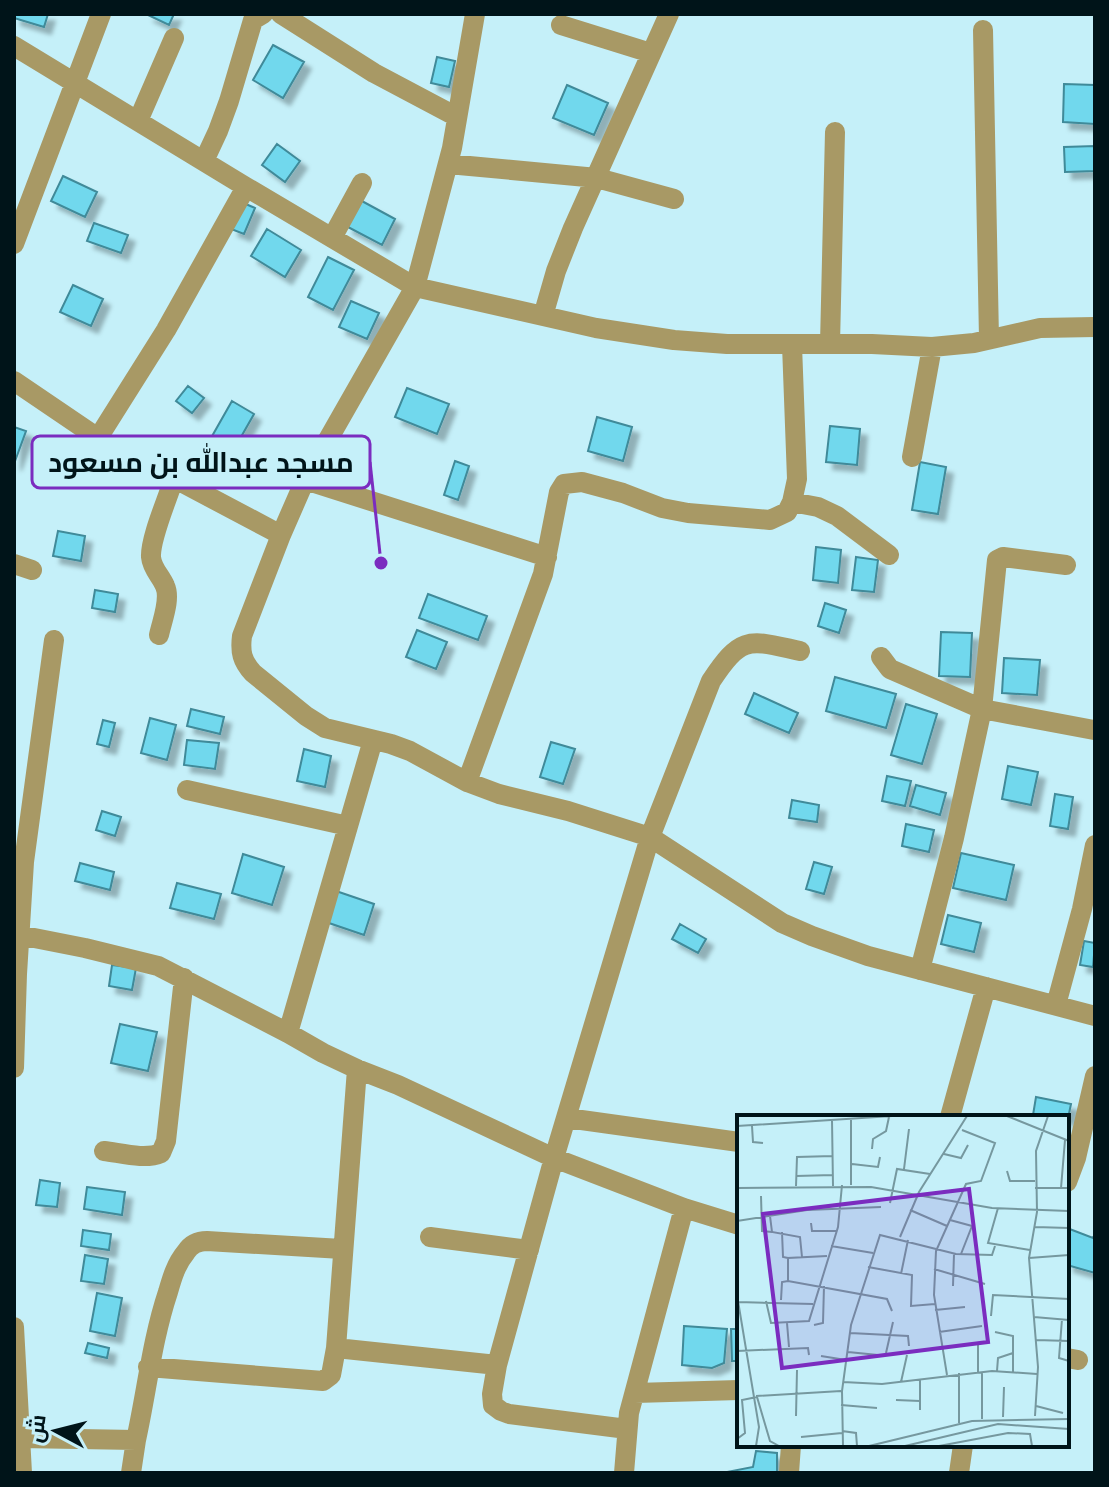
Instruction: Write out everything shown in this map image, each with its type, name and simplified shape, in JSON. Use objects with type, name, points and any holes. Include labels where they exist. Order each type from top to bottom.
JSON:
[{"type":"street","points":[[14,244],[101,14]]},
{"type":"street","points":[[204,161],[229,101],[253,20],[263,14]]},
{"type":"street","points":[[281,14],[374,73],[457,117]]},
{"type":"street","points":[[475,14],[448,164],[415,287],[305,480],[242,636],[241,656],[245,664],[306,716],[325,728],[410,751],[467,782],[499,794],[568,811],[650,837],[782,923],[812,936],[868,956],[1095,1016]]},
{"type":"street","points":[[543,316],[561,257],[669,14]]},
{"type":"street","points":[[561,25],[651,53]]},
{"type":"street","points":[[983,30],[989,339]]},
{"type":"street","points":[[138,121],[174,38]]},
{"type":"street","points":[[14,46],[415,287],[596,328],[674,340],[727,344],[932,347],[974,343],[1040,328],[1095,327]]},
{"type":"street","points":[[830,344],[835,132]]},
{"type":"street","points":[[448,164],[597,178],[674,199]]},
{"type":"street","points":[[332,238],[362,183]]},
{"type":"street","points":[[98,438],[166,330],[246,187]]},
{"type":"street","points":[[467,782],[543,574],[559,492],[564,484],[582,482],[662,508],[688,513],[770,520],[787,512],[797,479],[792,345]]},
{"type":"street","points":[[912,457],[932,347]]},
{"type":"street","points":[[14,381],[98,438],[281,535]]},
{"type":"street","points":[[159,635],[167,594],[151,559],[152,547],[174,478]]},
{"type":"street","points":[[305,480],[547,557]]},
{"type":"street","points":[[792,502],[818,507],[837,516],[889,555]]},
{"type":"street","points":[[920,970],[954,838],[982,709],[997,560],[1003,557],[1066,565]]},
{"type":"street","points":[[14,1068],[17,935],[54,640]]},
{"type":"street","points":[[627,1429],[501,1411],[493,1405],[492,1394],[497,1365],[554,1158],[650,837],[711,681],[724,661],[745,644],[757,641],[800,651]]},
{"type":"street","points":[[881,657],[890,669],[982,709],[1094,730]]},
{"type":"street","points":[[288,1033],[373,740]]},
{"type":"street","points":[[187,790],[348,826]]},
{"type":"street","points":[[1056,1005],[1082,909],[1095,845]]},
{"type":"street","points":[[17,935],[158,966],[323,1053],[554,1158],[684,1208],[737,1224]]},
{"type":"street","points":[[104,1151],[145,1156],[161,1153],[166,1141],[184,978]]},
{"type":"street","points":[[951,1115],[986,987]]},
{"type":"street","points":[[148,1367],[323,1381],[331,1375],[336,1348],[357,1069]]},
{"type":"street","points":[[1069,1177],[1095,1076]]},
{"type":"street","points":[[567,1118],[737,1142]]},
{"type":"street","points":[[624,1473],[627,1429],[635,1393],[684,1208]]},
{"type":"street","points":[[430,1237],[529,1250]]},
{"type":"street","points":[[131,1473],[160,1314],[175,1271],[186,1251],[193,1244],[207,1241],[342,1249]]},
{"type":"street","points":[[14,1327],[22,1473]]},
{"type":"street","points":[[336,1348],[497,1365]]},
{"type":"street","points":[[635,1393],[737,1390]]},
{"type":"street","points":[[20,1438],[136,1440]]},
{"type":"street","points":[[789,1473],[791,1447]]},
{"type":"street","points":[[959,1473],[963,1447]]},
{"type":"building","points":[[14,14],[48,14],[44,27],[14,18]]},
{"type":"building","points":[[146,14],[174,14],[169,25]]},
{"type":"building","points":[[273,45],[304,62],[283,98],[253,80]]},
{"type":"building","points":[[437,57],[455,61],[449,87],[431,83]]},
{"type":"building","points":[[1064,84],[1095,85],[1095,124],[1063,122]]},
{"type":"building","points":[[567,85],[608,103],[594,135],[553,118]]},
{"type":"building","points":[[277,144],[300,161],[285,182],[262,165]]},
{"type":"building","points":[[1095,146],[1095,171],[1065,172],[1064,147]]},
{"type":"building","points":[[63,176],[97,192],[85,217],[51,201]]},
{"type":"building","points":[[360,200],[395,219],[382,245],[346,226]]},
{"type":"building","points":[[241,202],[255,208],[244,234],[231,229]]},
{"type":"building","points":[[94,223],[128,235],[121,253],[87,241]]},
{"type":"building","points":[[267,229],[301,250],[285,277],[251,256]]},
{"type":"building","points":[[328,257],[354,270],[333,310],[308,297]]},
{"type":"building","points":[[73,285],[103,299],[91,326],[60,312]]},
{"type":"building","points":[[351,301],[379,313],[367,339],[339,327]]},
{"type":"building","points":[[188,386],[204,398],[192,413],[176,401]]},
{"type":"building","points":[[407,388],[449,404],[437,434],[395,417]]},
{"type":"building","points":[[232,401],[254,414],[233,451],[211,438]]},
{"type":"building","points":[[597,417],[632,427],[623,461],[588,451]]},
{"type":"building","points":[[830,426],[860,429],[857,465],[826,462]]},
{"type":"building","points":[[14,427],[26,431],[14,464]]},
{"type":"building","points":[[455,461],[469,466],[458,500],[444,495]]},
{"type":"building","points":[[920,462],[946,467],[938,514],[912,510]]},
{"type":"building","points":[[58,531],[85,536],[81,561],[53,556]]},
{"type":"building","points":[[816,547],[841,550],[838,583],[813,580]]},
{"type":"building","points":[[856,557],[878,560],[874,592],[852,590]]},
{"type":"building","points":[[95,590],[118,594],[115,612],[92,608]]},
{"type":"building","points":[[428,594],[487,616],[478,640],[419,618]]},
{"type":"building","points":[[825,603],[846,610],[839,633],[818,626]]},
{"type":"building","points":[[417,630],[447,642],[436,669],[406,657]]},
{"type":"building","points":[[941,632],[972,633],[970,677],[939,676]]},
{"type":"building","points":[[1004,658],[1040,660],[1037,695],[1002,693]]},
{"type":"building","points":[[835,677],[896,694],[886,728],[826,711]]},
{"type":"building","points":[[754,693],[798,713],[789,733],[745,714]]},
{"type":"building","points":[[906,704],[937,714],[922,764],[891,755]]},
{"type":"building","points":[[191,709],[224,717],[220,734],[187,726]]},
{"type":"building","points":[[150,718],[176,725],[167,760],[141,753]]},
{"type":"building","points":[[103,720],[115,723],[109,747],[97,744]]},
{"type":"building","points":[[187,740],[219,743],[215,769],[184,765]]},
{"type":"building","points":[[551,742],[575,749],[563,784],[540,777]]},
{"type":"building","points":[[304,749],[331,756],[325,787],[297,781]]},
{"type":"building","points":[[1008,766],[1038,772],[1031,805],[1002,799]]},
{"type":"building","points":[[887,776],[911,781],[905,806],[882,801]]},
{"type":"building","points":[[916,785],[946,793],[940,815],[910,806]]},
{"type":"building","points":[[1055,794],[1073,797],[1068,829],[1050,826]]},
{"type":"building","points":[[792,800],[819,805],[817,822],[789,818]]},
{"type":"building","points":[[102,811],[121,817],[115,836],[96,830]]},
{"type":"building","points":[[906,824],[934,830],[929,852],[902,846]]},
{"type":"building","points":[[961,853],[1014,865],[1006,900],[953,888]]},
{"type":"building","points":[[243,854],[284,867],[272,905],[232,893]]},
{"type":"building","points":[[814,862],[832,867],[824,894],[806,889]]},
{"type":"building","points":[[80,863],[114,872],[110,890],[75,881]]},
{"type":"building","points":[[177,883],[221,894],[214,919],[170,908]]},
{"type":"building","points":[[336,891],[374,904],[364,935],[326,922]]},
{"type":"building","points":[[948,915],[981,923],[974,952],[941,944]]},
{"type":"building","points":[[680,924],[706,939],[698,953],[672,939]]},
{"type":"building","points":[[1084,941],[1095,943],[1093,967],[1080,965]]},
{"type":"building","points":[[112,965],[136,968],[132,990],[109,986]]},
{"type":"building","points":[[120,1024],[157,1032],[148,1071],[111,1063]]},
{"type":"building","points":[[1036,1097],[1071,1104],[1069,1115],[1033,1115]]},
{"type":"building","points":[[40,1180],[60,1183],[57,1207],[36,1205]]},
{"type":"building","points":[[87,1187],[125,1192],[122,1215],[84,1209]]},
{"type":"building","points":[[1069,1229],[1093,1238],[1095,1234],[1095,1273],[1069,1266]]},
{"type":"building","points":[[83,1230],[111,1234],[109,1250],[81,1246]]},
{"type":"building","points":[[85,1255],[108,1259],[104,1284],[81,1281]]},
{"type":"building","points":[[97,1293],[122,1298],[115,1336],[90,1331]]},
{"type":"building","points":[[684,1326],[727,1329],[724,1363],[712,1368],[682,1365]]},
{"type":"building","points":[[731,1329],[737,1329],[737,1361],[732,1361]]},
{"type":"building","points":[[88,1343],[109,1348],[107,1358],[85,1353]]},
{"type":"building","points":[[756,1451],[777,1453],[777,1473],[722,1473],[753,1467]]},
{"type":"place","name":"مسجد عبدالله بن مسعود","points":[[381,563]]}]
